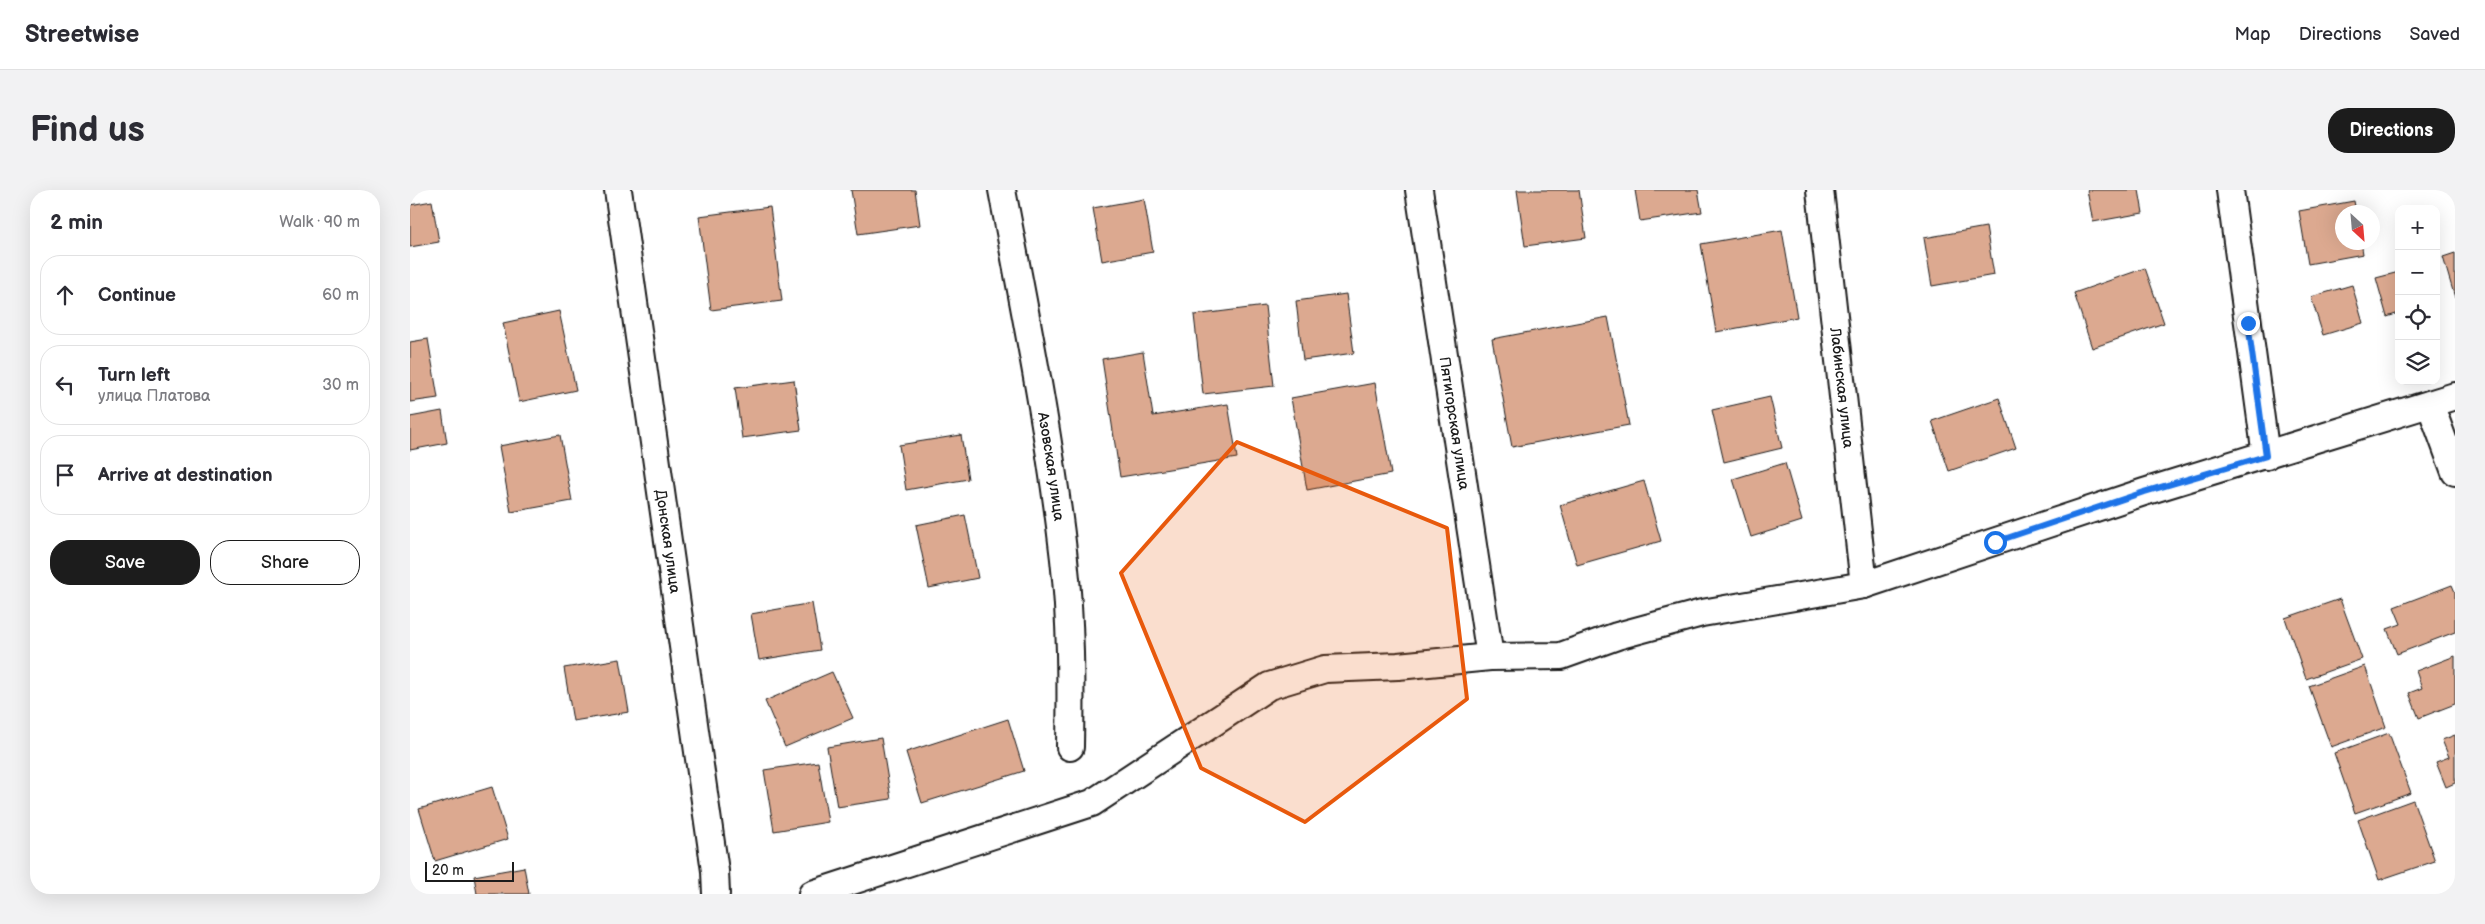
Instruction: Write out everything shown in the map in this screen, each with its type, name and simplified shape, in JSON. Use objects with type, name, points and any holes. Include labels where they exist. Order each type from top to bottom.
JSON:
[{"type":"street","name":"Донская улица","points":[[618,190],[712,851],[716,894]]},
{"type":"street","name":"Азовская улица","points":[[1002,190],[1044,412],[1064,560],[1071,674],[1070,747]]},
{"type":"street","name":"Пятигорская улица","points":[[1419,190],[1490,657]]},
{"type":"street","name":"Лабинская улица","points":[[1820,190],[1864,585]]},
{"type":"street","points":[[2230,190],[2266,456]]},
{"type":"street","points":[[812,894],[1092,803],[1269,686],[1325,669],[1398,666],[1490,657],[1561,656],[1617,636],[1702,613],[1864,585],[2144,492],[2266,456],[2455,396]]},
{"type":"street","points":[[2430,404],[2455,472]]},
{"type":"highlighted area","points":[[1237,442],[1447,528],[1467,699],[1305,822],[1201,768],[1121,573]]},
{"type":"building","points":[[851,190],[915,190],[920,225],[858,234]]},
{"type":"building","points":[[1517,190],[1579,190],[1586,238],[1525,246]]},
{"type":"building","points":[[1635,190],[1698,190],[1702,212],[1640,221]]},
{"type":"building","points":[[2087,190],[2139,190],[2143,213],[2093,222]]},
{"type":"building","points":[[1144,199],[1153,252],[1102,261],[1093,208]]},
{"type":"building","points":[[432,201],[439,242],[410,247],[410,205]]},
{"type":"building","points":[[2354,201],[2355,205],[2335,205],[2335,250],[2362,250],[2363,254],[2308,264],[2299,211]]},
{"type":"building","points":[[770,207],[782,301],[711,310],[699,216]]},
{"type":"building","points":[[1986,227],[1994,275],[1932,286],[1924,238]]},
{"type":"building","points":[[1782,230],[1797,317],[1716,332],[1701,244]]},
{"type":"building","points":[[2455,253],[2455,298],[2443,257]]},
{"type":"building","points":[[2145,268],[2164,323],[2092,348],[2074,293]]},
{"type":"building","points":[[2395,273],[2395,314],[2387,317],[2376,278]]},
{"type":"building","points":[[2352,285],[2363,323],[2323,335],[2311,297]]},
{"type":"building","points":[[1346,294],[1354,353],[1303,360],[1296,301]]},
{"type":"building","points":[[1265,306],[1274,386],[1203,394],[1194,315]]},
{"type":"building","points":[[559,311],[576,390],[519,402],[503,323]]},
{"type":"building","points":[[1608,317],[1629,425],[1512,447],[1492,339]]},
{"type":"building","points":[[428,339],[438,398],[410,402],[410,342]]},
{"type":"building","points":[[1143,352],[1153,416],[1228,404],[1237,458],[1120,477],[1102,359]]},
{"type":"building","points":[[794,380],[801,430],[742,438],[735,388]]},
{"type":"building","points":[[1375,383],[1391,474],[1307,490],[1291,398]]},
{"type":"building","points":[[1770,397],[1782,448],[1724,462],[1712,410]]},
{"type":"building","points":[[1999,398],[2016,448],[1949,471],[1932,421]]},
{"type":"building","points":[[442,411],[447,443],[410,450],[410,417]]},
{"type":"building","points":[[560,435],[572,501],[511,512],[499,446]]},
{"type":"building","points":[[961,435],[968,479],[906,490],[899,445]]},
{"type":"building","points":[[1785,463],[1802,521],[1751,537],[1733,479]]},
{"type":"building","points":[[1644,481],[1661,541],[1577,565],[1560,505]]},
{"type":"building","points":[[965,515],[978,578],[929,588],[916,525]]},
{"type":"building","points":[[2452,585],[2455,592],[2455,632],[2397,654],[2387,629],[2401,624],[2394,607]]},
{"type":"building","points":[[2340,599],[2362,659],[2306,679],[2285,618]]},
{"type":"building","points":[[812,603],[820,650],[759,660],[751,614]]},
{"type":"building","points":[[2455,656],[2455,704],[2419,718],[2409,693],[2422,688],[2416,671]]},
{"type":"building","points":[[620,659],[629,712],[573,721],[564,668]]},
{"type":"building","points":[[2365,666],[2386,727],[2331,747],[2309,686]]},
{"type":"building","points":[[832,672],[853,718],[785,747],[765,701]]},
{"type":"building","points":[[1008,719],[1024,771],[922,803],[906,752]]},
{"type":"building","points":[[2389,733],[2411,793],[2355,813],[2334,753]]},
{"type":"building","points":[[2455,735],[2455,783],[2446,787],[2436,762],[2449,757],[2442,740]]},
{"type":"building","points":[[881,738],[891,799],[837,807],[827,747]]},
{"type":"building","points":[[818,762],[828,822],[774,831],[764,770]]},
{"type":"building","points":[[492,787],[508,839],[435,861],[419,809]]},
{"type":"building","points":[[2413,800],[2435,861],[2379,880],[2358,820]]},
{"type":"building","points":[[524,867],[529,894],[477,894],[474,876]]},
{"type":"route","points":[[1995,542],[2144,492],[2266,456],[2248,323]]}]
